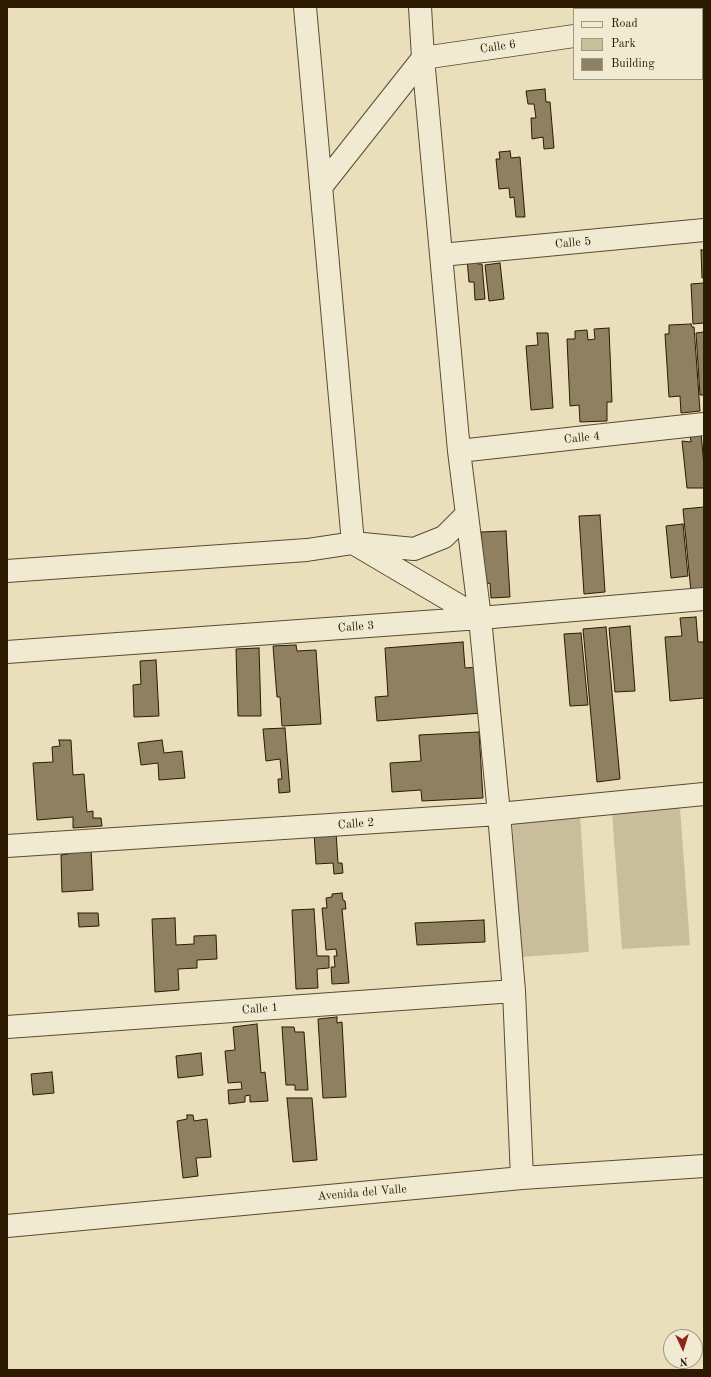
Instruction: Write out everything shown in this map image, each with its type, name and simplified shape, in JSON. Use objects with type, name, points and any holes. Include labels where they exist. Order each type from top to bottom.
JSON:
[{"type":"street","points":[[305,7],[353,543]]},
{"type":"street","points":[[420,7],[423,58],[459,451],[480,618],[499,814],[514,991],[522,1178]]},
{"type":"street","name":"Calle 6","points":[[423,58],[573,36]]},
{"type":"street","points":[[321,187],[423,58]]},
{"type":"street","name":"Calle 5","points":[[442,255],[704,230]]},
{"type":"street","name":"Calle 4","points":[[459,451],[704,424]]},
{"type":"street","points":[[7,571],[307,550],[353,543],[414,550],[444,537],[467,514]]},
{"type":"street","points":[[353,543],[480,618]]},
{"type":"street","name":"Calle 3","points":[[7,652],[480,618],[704,599]]},
{"type":"street","name":"Calle 2","points":[[7,846],[499,814],[704,794]]},
{"type":"street","name":"Calle 1","points":[[7,1027],[514,991]]},
{"type":"street","name":"Avenida del Valle","points":[[11,1227],[522,1178],[704,1166]]},
{"type":"green space","points":[[680,808],[690,945],[622,949],[612,812]]},
{"type":"green space","points":[[580,815],[589,952],[521,957],[512,820]]},
{"type":"building","points":[[545,89],[546,102],[550,102],[554,148],[544,149],[543,137],[532,139],[531,118],[536,118],[534,104],[528,104],[526,91]]},
{"type":"building","points":[[510,151],[511,158],[520,157],[525,217],[516,217],[514,197],[510,198],[509,188],[499,189],[496,159],[500,159],[499,152]]},
{"type":"building","points":[[701,250],[704,250],[704,277],[702,278]]},
{"type":"building","points":[[477,256],[478,264],[482,264],[485,299],[475,300],[474,282],[469,282],[467,259]]},
{"type":"building","points":[[500,263],[504,299],[489,301],[485,265]]},
{"type":"building","points":[[704,283],[704,323],[693,324],[691,284]]},
{"type":"building","points":[[691,324],[692,327],[694,327],[700,411],[681,413],[680,396],[669,397],[665,334],[669,334],[669,325]]},
{"type":"building","points":[[609,328],[612,402],[607,402],[607,421],[580,422],[579,405],[570,406],[567,339],[575,339],[575,331],[587,330],[588,340],[595,339],[594,329]]},
{"type":"building","points":[[704,332],[704,395],[700,395],[696,333]]},
{"type":"building","points":[[537,333],[548,333],[553,408],[531,410],[526,346],[538,345]]},
{"type":"building","points":[[701,433],[704,488],[687,488],[682,441],[691,442],[690,434]]},
{"type":"building","points":[[704,507],[704,591],[691,592],[683,509]]},
{"type":"building","points":[[600,515],[605,592],[584,594],[579,516]]},
{"type":"building","points":[[683,524],[688,576],[671,578],[666,526]]},
{"type":"building","points":[[506,531],[510,597],[491,598],[490,583],[484,584],[481,532]]},
{"type":"building","points":[[696,617],[698,642],[704,642],[704,698],[670,701],[665,637],[682,636],[680,618]]},
{"type":"building","points":[[630,626],[635,691],[615,692],[609,628]]},
{"type":"building","points":[[606,627],[620,779],[597,782],[583,629]]},
{"type":"building","points":[[581,633],[588,705],[570,706],[564,634]]},
{"type":"building","points":[[463,642],[465,668],[478,667],[482,713],[377,721],[375,697],[388,696],[385,648]]},
{"type":"building","points":[[296,645],[297,651],[316,650],[321,724],[282,726],[280,697],[277,697],[273,646]]},
{"type":"building","points":[[259,648],[261,716],[238,716],[236,649]]},
{"type":"building","points":[[156,660],[159,716],[134,717],[133,685],[141,684],[140,661]]},
{"type":"building","points":[[285,728],[290,792],[279,793],[278,779],[282,779],[280,759],[266,761],[263,729]]},
{"type":"building","points":[[479,732],[483,798],[422,801],[421,790],[392,792],[390,763],[421,761],[419,735]]},
{"type":"building","points":[[59,740],[71,740],[73,775],[84,774],[87,812],[93,811],[93,818],[101,818],[102,826],[73,828],[73,817],[37,820],[33,763],[53,762],[52,747],[60,746]]},
{"type":"building","points":[[162,740],[164,753],[182,751],[185,778],[159,780],[158,763],[141,765],[138,743]]},
{"type":"building","points":[[336,832],[338,863],[342,863],[343,873],[334,874],[333,863],[316,864],[314,833]]},
{"type":"building","points":[[91,848],[93,890],[62,892],[61,855],[68,854],[68,849]]},
{"type":"building","points":[[342,893],[346,909],[342,909],[349,983],[332,984],[331,967],[335,967],[334,956],[337,956],[336,949],[326,950],[322,908],[327,908],[326,898],[332,897],[332,894]]},
{"type":"building","points":[[314,909],[317,956],[329,956],[329,968],[317,969],[318,988],[296,989],[292,910]]},
{"type":"building","points":[[78,913],[98,913],[99,926],[79,927]]},
{"type":"building","points":[[175,918],[176,945],[194,944],[194,936],[216,935],[217,959],[197,960],[197,968],[178,969],[179,990],[155,992],[152,919]]},
{"type":"building","points":[[484,920],[485,942],[417,945],[415,923]]},
{"type":"building","points":[[337,1017],[337,1023],[342,1022],[346,1097],[323,1098],[318,1019]]},
{"type":"building","points":[[257,1024],[261,1073],[265,1072],[268,1101],[250,1102],[250,1095],[245,1096],[245,1102],[229,1104],[228,1090],[242,1089],[241,1082],[228,1083],[225,1051],[235,1050],[233,1027]]},
{"type":"building","points":[[282,1027],[294,1027],[295,1032],[304,1032],[308,1090],[295,1090],[295,1085],[286,1085]]},
{"type":"building","points":[[201,1053],[203,1075],[178,1078],[176,1056]]},
{"type":"building","points":[[52,1072],[54,1093],[33,1095],[31,1074]]},
{"type":"building","points":[[287,1098],[312,1098],[317,1160],[293,1162]]},
{"type":"building","points":[[187,1115],[193,1115],[194,1121],[207,1119],[211,1157],[196,1158],[198,1176],[183,1178],[177,1121],[187,1119]]}]
